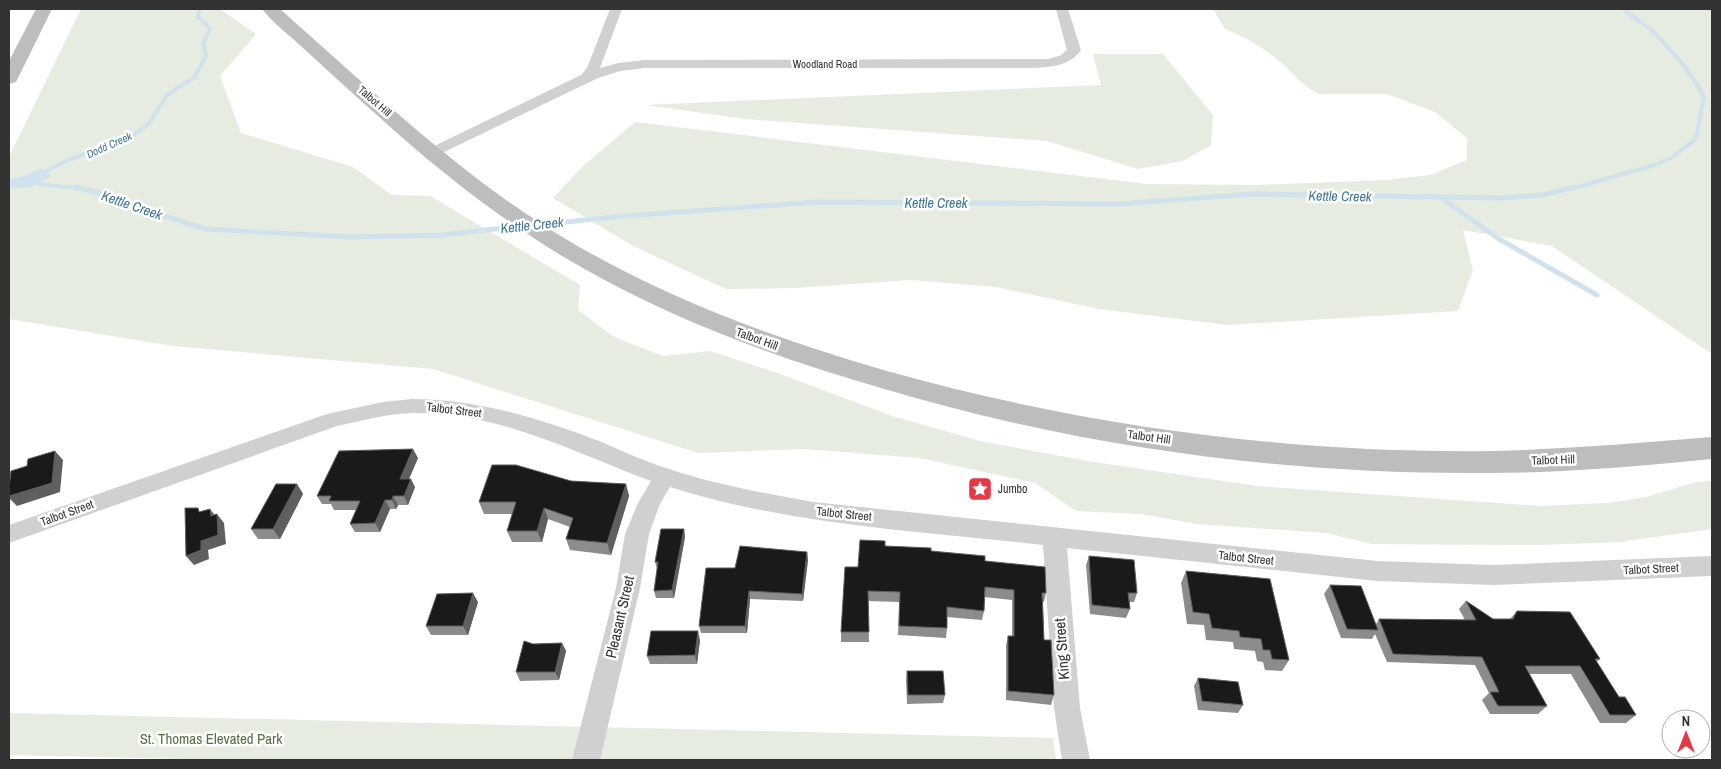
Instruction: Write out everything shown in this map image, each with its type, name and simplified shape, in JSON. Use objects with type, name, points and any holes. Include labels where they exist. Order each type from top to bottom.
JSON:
[{"type":"main road","points":[[9,78],[44,9]]},
{"type":"main road","name":"Talbot Hill","points":[[270,9],[433,152],[482,192],[555,242],[611,274],[712,322],[872,378],[986,408],[1112,432],[1226,448],[1369,459],[1432,461],[1583,459],[1712,448]]},
{"type":"street","points":[[587,77],[593,69],[616,9]]},
{"type":"street","name":"Woodland Road","points":[[433,152],[587,77],[618,67],[645,64],[1031,64],[1065,59],[1072,53],[1074,46],[1062,9]]},
{"type":"street","name":"Talbot Street","points":[[9,534],[334,420],[371,411],[412,406],[446,407],[512,420],[614,456],[664,477],[752,500],[813,511],[1315,565],[1424,573],[1573,573],[1712,566]]},
{"type":"street","name":"Pleasant Street","points":[[586,760],[628,588],[637,534],[649,503],[664,477]]},
{"type":"street","name":"King Street","points":[[1054,536],[1067,708],[1076,760]]},
{"type":"green space","points":[[81,9],[220,9],[256,34],[220,76],[241,133],[353,167],[392,195],[430,196],[580,285],[578,310],[614,337],[663,356],[710,351],[780,374],[892,416],[980,441],[1087,461],[1257,486],[1540,506],[1607,503],[1646,497],[1696,482],[1712,481],[1712,529],[1619,542],[1539,545],[1372,544],[1326,533],[1197,524],[1141,514],[1076,511],[1035,483],[919,458],[805,449],[698,453],[433,369],[173,346],[9,319],[9,157]]},
{"type":"green space","points":[[1213,9],[1712,9],[1712,354],[1552,246],[1463,230],[1473,270],[1458,311],[1227,325],[1099,309],[996,287],[911,280],[795,288],[726,289],[633,246],[553,198],[582,167],[635,122],[1147,184],[1256,185],[1386,180],[1430,175],[1467,160],[1467,138],[1435,112],[1387,94],[1319,94],[1308,87],[1265,50],[1225,29]]},
{"type":"green space","points":[[1093,54],[1163,54],[1213,115],[1211,145],[1183,161],[1138,169],[1047,141],[745,119],[646,105],[1101,85]]},
{"type":"green space","name":"St. Thomas Elevated Park","points":[[9,713],[1053,738],[1056,760],[225,760],[9,755]]},
{"type":"water","points":[[41,168],[51,176],[31,187],[9,189],[9,180],[24,176]]},
{"type":"building","points":[[413,449],[400,479],[411,479],[404,496],[393,496],[392,500],[385,500],[375,523],[350,524],[360,501],[329,501],[331,496],[317,496],[339,451]]},
{"type":"building","points":[[55,451],[52,483],[9,496],[11,471],[27,466],[28,459]]},
{"type":"building","points":[[492,465],[516,465],[571,481],[626,484],[607,543],[566,539],[573,518],[544,508],[537,531],[507,531],[516,502],[479,502]]},
{"type":"building","points":[[276,484],[297,484],[273,529],[251,529]]},
{"type":"building","points":[[185,508],[198,508],[199,512],[210,509],[211,516],[217,514],[218,535],[201,541],[201,550],[186,556]]},
{"type":"building","points":[[661,529],[684,529],[672,590],[654,591],[658,562],[655,562]]},
{"type":"building","points":[[860,540],[885,541],[885,546],[931,548],[931,551],[985,556],[985,561],[1045,567],[1046,593],[1042,593],[1044,640],[1051,640],[1054,695],[1008,691],[1008,636],[1014,636],[1014,590],[985,587],[984,611],[947,607],[947,628],[899,626],[900,592],[868,591],[869,632],[841,632],[845,567],[858,567]]},
{"type":"building","points":[[740,546],[807,552],[802,594],[749,591],[745,626],[699,626],[706,568],[735,568]]},
{"type":"building","points":[[1089,556],[1134,560],[1137,593],[1128,593],[1130,609],[1092,605]]},
{"type":"building","points":[[1186,571],[1270,579],[1289,660],[1272,659],[1270,650],[1263,650],[1261,639],[1240,637],[1239,631],[1212,628],[1209,614],[1193,612]]},
{"type":"building","points":[[1330,585],[1361,586],[1378,630],[1347,629]]},
{"type":"building","points":[[473,593],[463,626],[426,626],[437,594]]},
{"type":"building","points":[[1466,601],[1493,619],[1513,619],[1517,611],[1570,612],[1600,659],[1595,659],[1619,697],[1625,697],[1636,715],[1610,715],[1580,666],[1525,666],[1547,706],[1498,706],[1490,692],[1499,692],[1482,657],[1393,654],[1379,619],[1476,620]]},
{"type":"building","points":[[651,631],[698,631],[695,655],[647,656]]},
{"type":"building","points":[[524,641],[533,644],[562,643],[555,672],[516,672]]},
{"type":"building","points":[[907,671],[943,671],[945,695],[908,695]]},
{"type":"building","points":[[1198,678],[1238,682],[1243,705],[1202,701]]},
{"type":"waterway","name":"Dodd Creek","points":[[38,175],[68,160],[130,138],[149,123],[168,94],[194,78],[206,56],[203,44],[210,28],[198,17],[199,9]]},
{"type":"waterway","name":"Kettle Creek","points":[[1570,189],[1654,165],[1671,158],[1696,139],[1704,97],[1699,87],[1682,63],[1654,32],[1623,9]]},
{"type":"waterway","name":"Kettle Creek","points":[[33,183],[82,189]]},
{"type":"waterway","name":"Kettle Creek","points":[[76,187],[106,195],[125,204],[206,229],[352,237],[442,235],[522,226]]},
{"type":"waterway","name":"Kettle Creek","points":[[1440,197],[1502,198],[1542,195],[1575,187]]},
{"type":"waterway","name":"Kettle Creek","points":[[537,225],[624,216],[817,202],[1118,204],[1251,194],[1440,197]]},
{"type":"waterway","points":[[1440,197],[1499,239],[1597,295]]},
{"type":"place","name":"Jumbo","points":[[980,489]]}]
